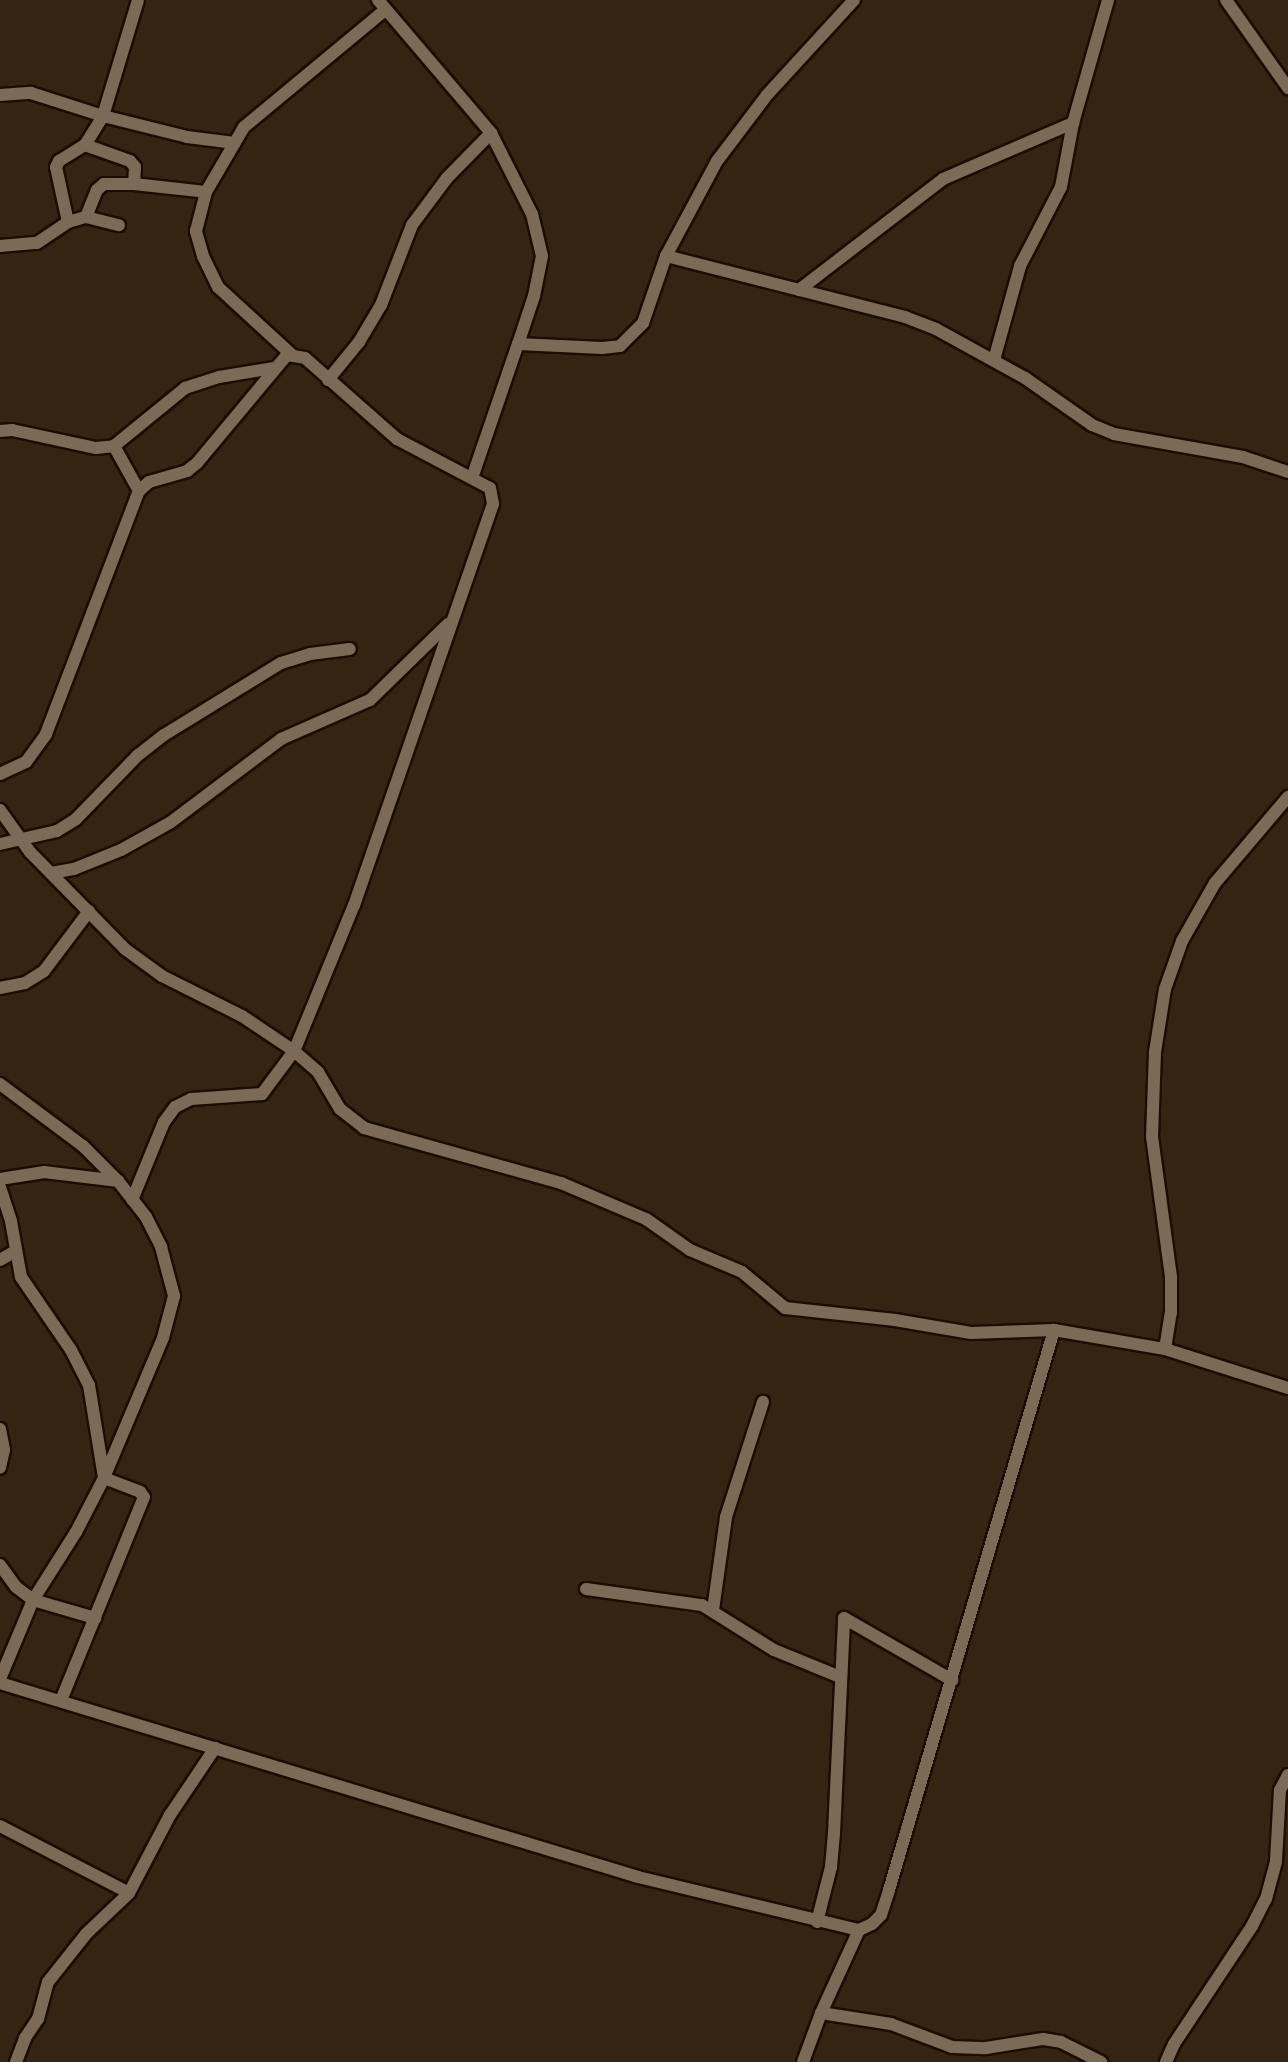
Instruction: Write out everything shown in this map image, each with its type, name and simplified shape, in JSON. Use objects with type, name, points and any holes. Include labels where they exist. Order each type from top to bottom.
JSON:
[{"type":"street","points":[[68,222],[56,167],[59,161],[85,145],[103,116],[138,0]]},
{"type":"street","points":[[519,344],[602,348],[620,346],[643,323],[666,256],[717,161],[767,96],[855,0]]},
{"type":"street","points":[[994,360],[1020,266],[1061,187],[1073,123],[1108,0]]},
{"type":"street","points":[[1226,0],[1288,88]]},
{"type":"street","points":[[132,1200],[164,1122],[175,1107],[191,1099],[262,1094],[294,1051],[354,905],[493,504],[490,488],[397,439],[305,358],[292,355],[218,287],[203,256],[196,231],[206,192],[244,127],[382,5],[491,133],[532,214],[542,257],[534,296],[519,344],[472,478]]},
{"type":"street","points":[[0,95],[31,93],[103,116],[187,137],[234,143]]},
{"type":"street","points":[[799,290],[943,179],[1073,123]]},
{"type":"street","points":[[328,380],[359,342],[381,305],[412,225],[453,171],[491,133]]},
{"type":"street","points":[[85,145],[130,161],[135,167],[134,184]]},
{"type":"street","points":[[86,217],[97,190],[104,184],[134,184],[206,192]]},
{"type":"street","points":[[0,246],[37,243],[68,222],[86,217],[119,225]]},
{"type":"street","points":[[666,256],[905,317],[936,329],[994,360],[1092,425],[1114,433],[1243,457],[1288,472]]},
{"type":"street","points":[[0,774],[26,762],[46,734],[139,491],[149,482],[187,471],[197,463],[282,359],[292,355]]},
{"type":"street","points":[[0,431],[12,430],[96,448],[114,446],[185,388],[219,377],[275,368]]},
{"type":"street","points":[[114,446],[139,491]]},
{"type":"street","points":[[51,873],[74,869],[121,850],[171,822],[281,739],[370,700],[450,622]]},
{"type":"street","points":[[0,844],[57,831],[76,819],[137,756],[164,735],[281,663],[310,654],[350,649]]},
{"type":"street","points":[[1165,1349],[1171,1313],[1171,1277],[1152,1137],[1154,1052],[1164,989],[1182,942],[1215,883],[1288,797]]},
{"type":"street","points":[[0,810],[51,873],[139,961],[242,1016],[294,1051],[318,1072],[340,1109],[363,1128],[561,1183],[646,1219],[690,1250],[742,1272],[786,1308],[895,1320],[971,1333],[1054,1330],[1165,1349],[1288,1388]]},
{"type":"street","points":[[0,988],[25,983],[44,971],[60,954],[89,911]]},
{"type":"street","points":[[0,1084],[83,1146],[117,1181],[146,1217],[160,1247],[174,1296],[163,1338],[104,1478],[76,1532],[33,1600],[0,1681],[638,1877],[817,1922],[859,1930],[872,1924],[881,1914],[1054,1330]]},
{"type":"street","points":[[0,1178],[44,1172],[117,1181]]},
{"type":"street","points":[[0,1187],[11,1221],[14,1252],[21,1277],[71,1350],[89,1385],[104,1478]]},
{"type":"street","points":[[0,1261],[14,1252]]},
{"type":"street","points":[[713,1610],[726,1517],[763,1402]]},
{"type":"street","points":[[0,1429],[4,1440],[0,1468]]},
{"type":"street","points":[[61,1700],[144,1502],[140,1492],[104,1478]]},
{"type":"street","points":[[0,1565],[16,1587],[33,1600],[95,1618]]},
{"type":"street","points":[[586,1589],[687,1602],[713,1610],[774,1650],[840,1677]]},
{"type":"street","points":[[817,1922],[831,1867],[844,1618],[952,1680]]},
{"type":"street","points":[[16,2062],[27,2034],[36,2024],[45,1988],[55,1970],[129,1893],[170,1815],[215,1748]]},
{"type":"street","points":[[1166,2062],[1174,2044],[1252,1926],[1266,1899],[1276,1861],[1280,1790],[1288,1775]]},
{"type":"street","points":[[0,1826],[129,1893]]},
{"type":"street","points":[[803,2062],[821,2013],[859,1930]]},
{"type":"street","points":[[821,2013],[891,2024],[952,2048],[986,2049],[1043,2039],[1061,2042],[1101,2062]]}]
